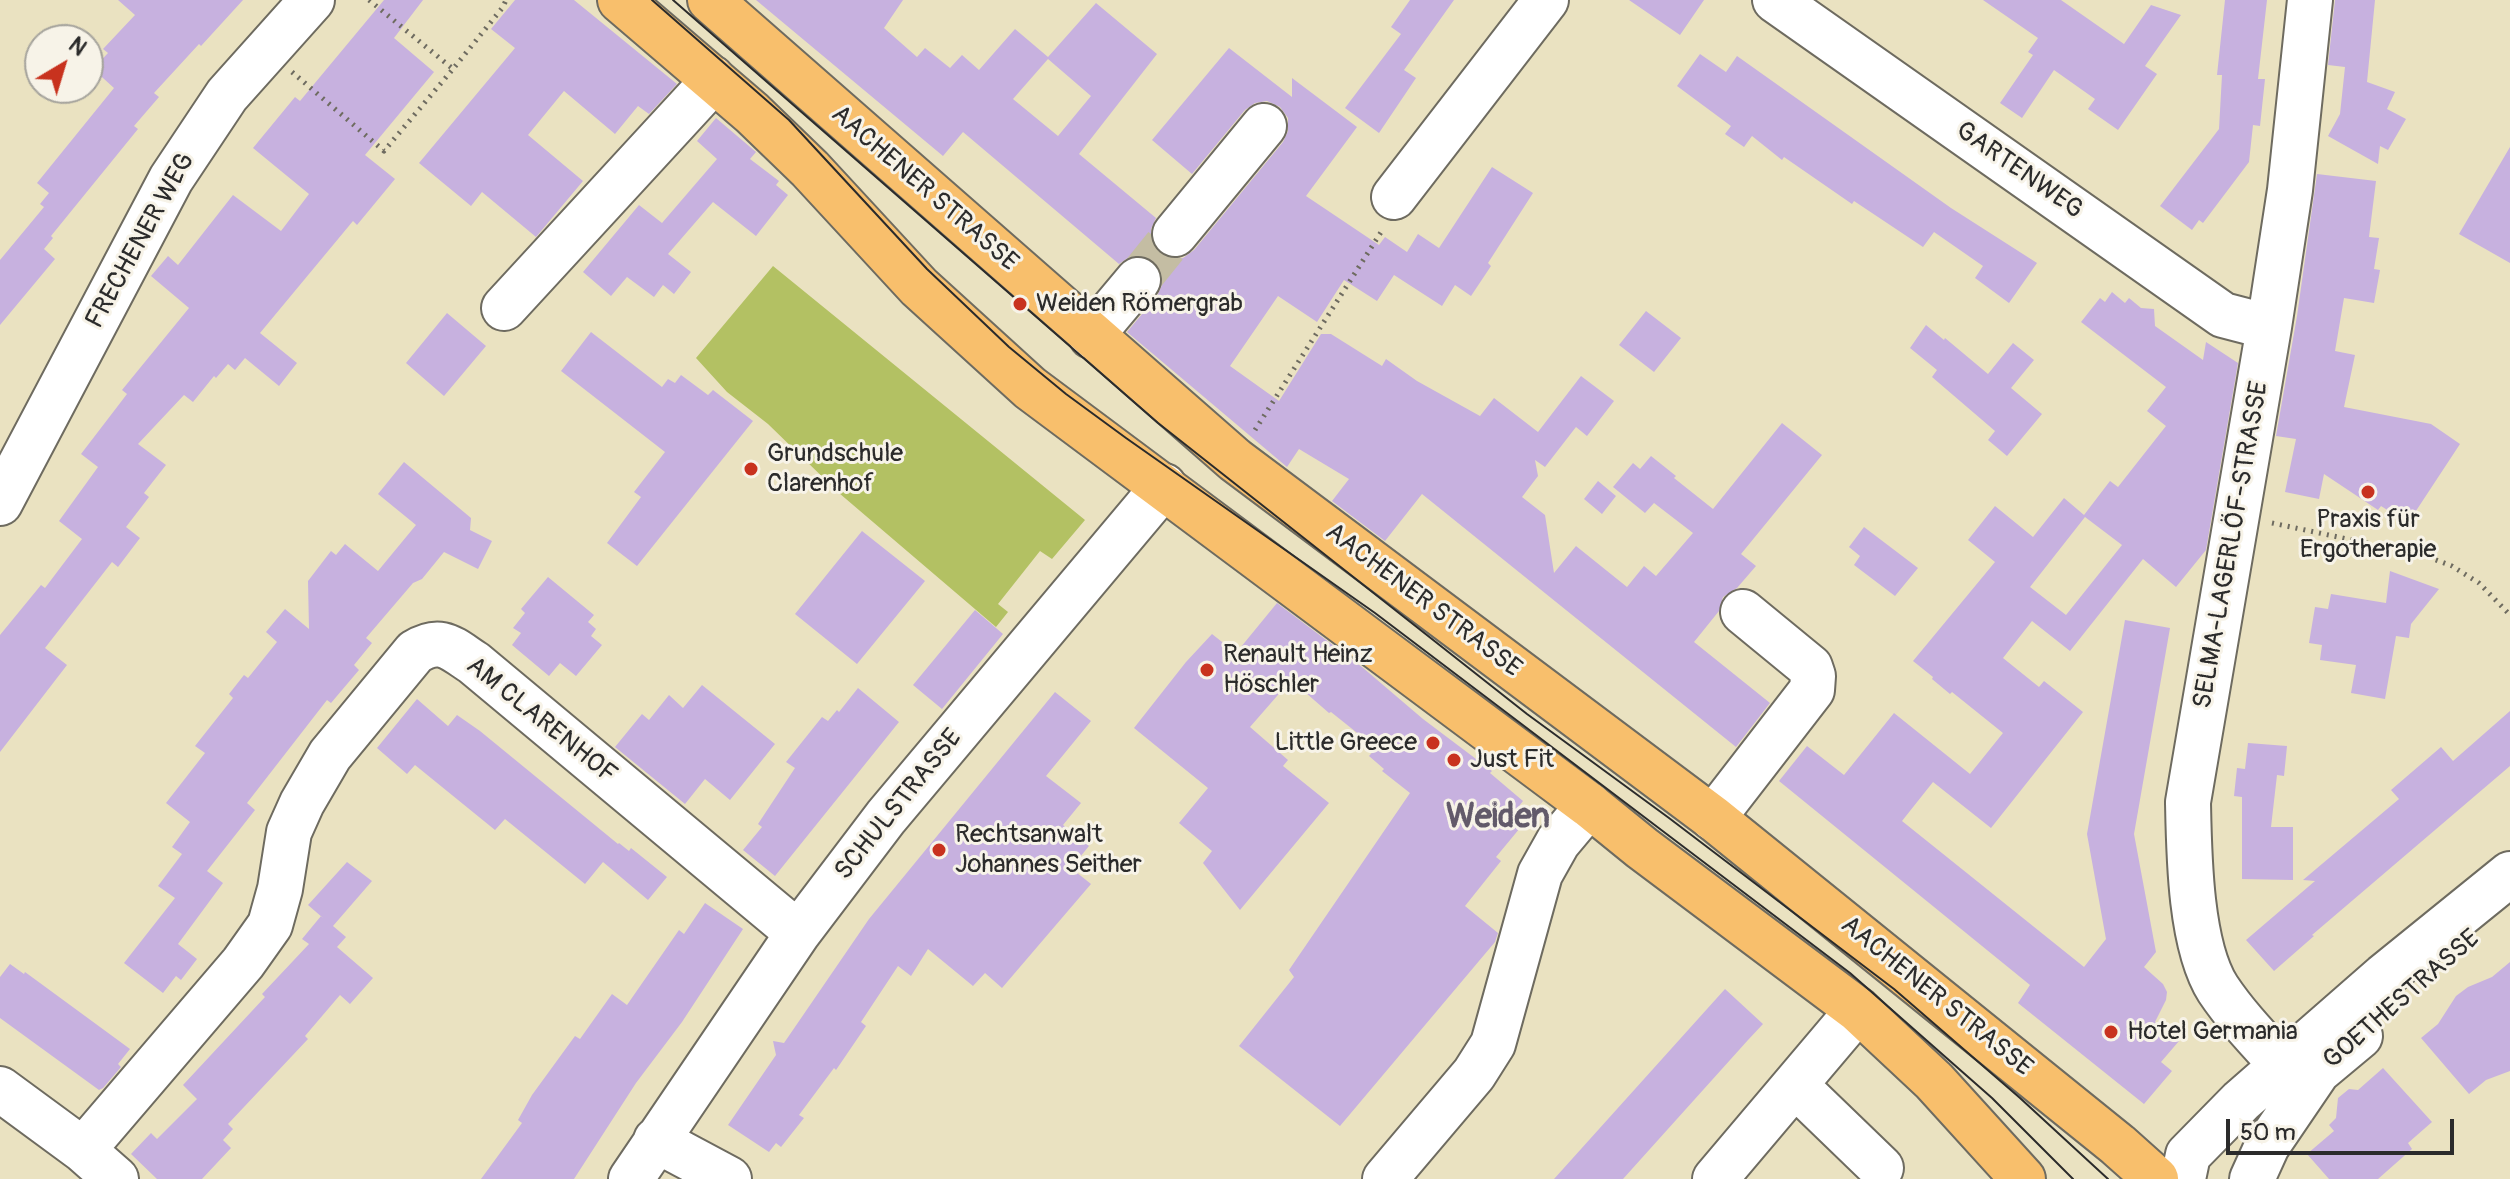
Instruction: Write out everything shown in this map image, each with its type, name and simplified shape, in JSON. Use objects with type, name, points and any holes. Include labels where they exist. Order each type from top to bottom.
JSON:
[{"type":"main road","points":[[620,0],[752,113],[970,336],[1030,388],[1858,1010],[1934,1081],[2023,1179]]},
{"type":"main road","name":"AACHENER STRASSE","points":[[710,0],[1235,460],[1713,818],[1986,1037],[2156,1179]]},
{"type":"street","name":"FRECHENER WEG","points":[[0,503],[171,179],[227,95],[312,0]]},
{"type":"street","points":[[1394,197],[1546,0]]},
{"type":"street","name":"GARTENWEG","points":[[1775,0],[2223,315],[2269,327]]},
{"type":"street","name":"SELMA-LAGERLÖF-STRASSE","points":[[2281,1064],[2216,987],[2198,935],[2189,852],[2188,802],[2290,190],[2310,0]]},
{"type":"street","points":[[504,308],[702,93],[712,78]]},
{"type":"street","points":[[1175,234],[1264,126]]},
{"type":"street","points":[[1091,336],[1138,280]]},
{"type":"street","name":"SCHULSTRASSE","points":[[631,1179],[798,933],[886,817],[1164,486]]},
{"type":"street","points":[[1713,818],[1812,690],[1810,667],[1743,612]]},
{"type":"street","name":"AM CLARENHOF","points":[[83,1150],[243,963],[270,925],[280,889],[289,832],[302,803],[330,755],[415,652],[429,643],[448,645],[474,663],[798,933]]},
{"type":"street","points":[[1385,1179],[1474,1074],[1493,1044],[1540,874],[1558,842],[1589,805]]},
{"type":"street","name":"GOETHESTRASSE","points":[[2183,1179],[2188,1155],[2281,1064],[2384,976],[2510,901]]},
{"type":"street","name":"GOETHESTRASSE","points":[[2252,1179],[2267,1146],[2318,1071],[2510,901]]},
{"type":"street","points":[[1715,1179],[1858,1010]]},
{"type":"street","points":[[1795,1085],[1881,1168]]},
{"type":"street","points":[[0,1089],[83,1150],[116,1179]]},
{"type":"street","points":[[656,1140],[729,1179]]},
{"type":"path","points":[[369,0],[453,69]]},
{"type":"path","points":[[267,50],[384,151],[506,0]]},
{"type":"path","points":[[1252,435],[1383,228],[1394,197]]},
{"type":"path","points":[[2235,516],[2423,555],[2452,566],[2479,583],[2510,615]]},
{"type":"green space","points":[[773,266],[1085,520],[1052,559],[1040,551],[998,604],[1008,612],[996,627],[839,493],[768,424],[727,392],[696,358]]},
{"type":"building","points":[[118,0],[243,0],[154,93],[159,97],[134,126],[138,129],[51,236],[53,238],[44,249],[55,259],[0,325],[0,260],[44,207],[40,204],[49,193],[37,183],[114,88],[104,79],[104,57],[108,53],[104,48],[135,15]]},
{"type":"building","points":[[384,0],[423,0],[394,38],[434,72],[365,155],[395,179],[357,225],[353,221],[260,333],[297,363],[279,386],[245,358],[235,370],[228,364],[193,402],[184,395],[138,444],[166,465],[144,493],[149,497],[126,527],[140,538],[118,567],[112,562],[45,648],[67,665],[0,752],[0,635],[41,585],[45,588],[82,539],[59,521],[98,467],[81,454],[127,394],[122,390],[189,308],[151,276],[168,256],[178,265],[233,195],[281,231],[309,194],[253,148],[295,97],[300,101]]},
{"type":"building","points":[[515,0],[574,0],[677,84],[649,114],[638,106],[615,134],[564,91],[528,135],[583,181],[536,237],[482,192],[471,206],[419,163],[515,48],[491,29]]},
{"type":"building","points":[[756,0],[903,0],[884,28],[917,57],[925,48],[950,68],[962,55],[979,70],[1015,29],[1048,57],[1096,3],[1157,54],[1079,154],[1156,218],[1151,229],[1151,242],[1159,253],[1170,258],[1183,258],[1194,250],[1283,142],[1288,131],[1288,118],[1280,107],[1267,101],[1255,103],[1245,110],[1192,174],[1152,140],[1229,48],[1292,97],[1292,78],[1357,127],[1306,196],[1379,245],[1385,237],[1407,252],[1418,234],[1439,248],[1492,167],[1533,193],[1488,263],[1491,266],[1471,296],[1455,285],[1442,306],[1394,275],[1377,301],[1344,280],[1317,322],[1278,296],[1230,366],[1279,401],[1321,334],[1331,334],[1382,366],[1386,359],[1417,381],[1480,416],[1494,398],[1538,432],[1581,376],[1614,401],[1587,436],[1576,427],[1545,467],[1535,460],[1538,476],[1522,497],[1545,515],[1554,573],[1576,546],[1627,587],[1644,566],[1656,576],[1693,533],[1654,503],[1645,513],[1613,487],[1633,463],[1640,469],[1651,456],[1713,509],[1782,423],[1822,455],[1741,554],[1756,566],[1737,588],[1723,597],[1719,611],[1694,642],[1770,703],[1736,747],[1422,494],[1385,541],[1332,501],[1349,479],[1299,449],[1287,467],[1127,332],[1157,296],[1162,285],[1162,272],[1155,261],[1142,255],[1129,257],[1119,264],[963,132],[943,156]],"holes":[[[1048,59],[1091,96],[1058,136],[1013,99]]]},
{"type":"building","points":[[1410,0],[1454,0],[1404,70],[1416,78],[1379,133],[1345,108],[1401,34],[1391,27]]},
{"type":"building","points":[[1629,0],[1704,0],[1680,35]]},
{"type":"building","points":[[1983,0],[2061,0],[2124,44],[2151,5],[2181,15],[2145,66],[2157,74],[2118,130],[2088,109],[2095,99],[2054,70],[2022,118],[2000,103],[2033,55],[2028,52],[2038,38]]},
{"type":"building","points":[[2225,0],[2267,0],[2258,79],[2265,79],[2260,126],[2253,125],[2249,162],[2203,223],[2199,220],[2192,230],[2160,206],[2219,129],[2222,75],[2217,75]]},
{"type":"building","points":[[2335,0],[2375,0],[2367,82],[2395,92],[2387,109],[2406,119],[2388,150],[2380,146],[2378,164],[2328,136],[2340,114],[2345,67],[2328,65]]},
{"type":"building","points":[[1700,54],[1726,72],[1737,56],[1951,208],[2037,263],[2009,303],[1975,278],[1983,266],[1934,232],[1923,247],[1854,201],[1852,204],[1784,157],[1782,160],[1752,136],[1744,147],[1725,134],[1731,126],[1677,86]]},
{"type":"building","points":[[716,118],[756,152],[750,159],[779,181],[776,185],[788,195],[756,236],[713,202],[668,254],[691,272],[674,294],[663,285],[654,297],[627,277],[611,296],[583,272],[639,205],[662,223],[717,159],[697,141]]},
{"type":"building","points":[[2510,147],[2510,263],[2459,234]]},
{"type":"building","points":[[2317,174],[2376,181],[2369,237],[2379,238],[2374,269],[2380,270],[2374,303],[2344,298],[2335,351],[2355,355],[2344,407],[2431,424],[2460,444],[2408,523],[2381,506],[2378,510],[2324,474],[2319,499],[2285,492],[2296,439],[2276,436]]},
{"type":"building","points":[[2112,292],[2125,303],[2129,298],[2141,308],[2154,309],[2155,326],[2203,360],[2206,342],[2238,363],[2206,550],[2176,587],[2143,559],[2070,651],[2032,621],[2003,658],[2039,687],[2044,681],[2083,712],[1991,828],[1933,782],[1902,821],[2084,967],[2106,939],[2087,834],[2125,620],[2170,628],[2134,834],[2156,952],[2144,967],[2163,984],[2167,992],[2155,1022],[2179,1041],[2161,1062],[2172,1071],[2144,1104],[2018,1003],[2030,985],[1779,781],[1807,746],[1844,775],[1894,713],[1970,774],[2003,733],[1952,692],[1950,694],[1913,661],[1995,562],[1968,540],[1995,506],[2033,537],[2064,498],[2084,515],[2110,481],[2118,487],[2166,426],[2147,411],[2166,387],[2081,322],[2100,298],[2105,302]],"holes":[[[2085,517],[2122,545],[2066,615],[2030,587]]]},
{"type":"building","points":[[1646,311],[1681,338],[1654,372],[1619,345]]},
{"type":"building","points":[[447,313],[486,346],[444,396],[406,363]]},
{"type":"building","points":[[1926,325],[1988,374],[2013,343],[2034,360],[2011,388],[2042,414],[2007,456],[1988,440],[1995,431],[1932,377],[1937,370],[1910,348]]},
{"type":"building","points":[[591,332],[662,387],[668,379],[675,383],[681,375],[708,395],[713,390],[753,421],[637,566],[607,543],[641,497],[634,492],[665,452],[561,371]]},
{"type":"building","points":[[404,462],[471,518],[470,530],[492,541],[478,569],[444,552],[366,638],[372,643],[354,665],[359,670],[331,703],[327,700],[247,803],[255,810],[207,871],[223,883],[178,944],[197,959],[181,980],[176,976],[163,993],[124,963],[175,898],[158,886],[182,854],[172,847],[190,822],[166,803],[205,753],[195,746],[233,698],[229,694],[244,675],[248,678],[277,642],[266,632],[285,609],[309,629],[308,581],[331,551],[336,555],[345,544],[378,571],[416,525],[378,494]]},
{"type":"building","points":[[1598,481],[1616,496],[1602,514],[1584,499]]},
{"type":"building","points":[[1864,527],[1918,568],[1895,596],[1854,565],[1860,556],[1849,547]]},
{"type":"building","points":[[862,531],[925,581],[857,664],[795,614]]},
{"type":"building","points":[[2390,571],[2439,589],[2411,624],[2409,638],[2396,636],[2385,699],[2351,693],[2356,665],[2320,660],[2322,645],[2309,643],[2315,607],[2328,609],[2331,594],[2386,603]]},
{"type":"building","points":[[548,577],[594,615],[588,622],[596,629],[591,636],[602,645],[576,676],[560,663],[549,676],[512,645],[521,633],[513,628],[525,613],[521,609]]},
{"type":"building","points":[[1277,603],[1492,771],[1490,773],[1523,801],[1509,819],[1520,828],[1496,857],[1501,861],[1465,906],[1498,933],[1495,942],[1340,1126],[1239,1046],[1294,977],[1289,970],[1410,793],[1382,771],[1384,769],[1369,756],[1376,748],[1291,680],[1250,727],[1288,760],[1283,766],[1329,803],[1240,910],[1203,863],[1212,851],[1179,823],[1208,788],[1134,728],[1212,634],[1236,653]]},
{"type":"building","points":[[975,610],[1003,634],[942,709],[913,685]]},
{"type":"building","points":[[702,685],[775,744],[730,800],[705,779],[685,804],[615,747],[642,714],[649,720],[669,695],[683,708]]},
{"type":"building","points":[[858,688],[899,722],[775,876],[743,850],[762,827],[758,824],[795,768],[786,762],[822,717],[828,721]]},
{"type":"building","points":[[1055,692],[1091,721],[1046,776],[1081,803],[1063,825],[1089,846],[1071,868],[1091,884],[1002,988],[985,973],[973,986],[928,949],[911,976],[898,966],[861,1022],[866,1026],[836,1070],[834,1068],[799,1115],[804,1118],[781,1147],[776,1143],[769,1152],[728,1125],[776,1055],[773,1041],[784,1043],[869,919]]},
{"type":"building","points":[[417,699],[448,726],[457,715],[480,731],[618,844],[629,851],[631,848],[667,877],[648,900],[603,862],[585,884],[505,819],[495,830],[415,765],[407,774],[377,748]]},
{"type":"building","points":[[2510,711],[2510,766],[2274,971],[2246,940],[2315,881],[2303,880],[2399,799],[2391,790],[2441,747],[2453,761]]},
{"type":"building","points":[[2248,743],[2287,746],[2284,776],[2277,775],[2271,827],[2293,827],[2293,880],[2242,879],[2242,797],[2234,796],[2237,768],[2245,769]]},
{"type":"building","points":[[347,862],[372,881],[333,926],[346,937],[337,947],[373,978],[350,1004],[340,995],[305,1036],[308,1039],[228,1124],[233,1129],[223,1140],[231,1148],[202,1179],[157,1179],[131,1154],[151,1133],[157,1139],[197,1099],[183,1085],[265,997],[262,994],[309,944],[302,939],[321,916],[308,905]]},
{"type":"building","points":[[705,903],[743,929],[574,1179],[481,1179],[522,1123],[518,1120],[532,1095],[575,1036],[580,1039],[612,994],[627,1005],[679,930],[684,934]]},
{"type":"building","points":[[2510,962],[2510,1071],[2486,1080],[2469,1094],[2421,1038],[2438,1024],[2456,996],[2492,977]]},
{"type":"building","points":[[10,964],[130,1049],[118,1064],[121,1067],[103,1088],[99,1090],[0,1018],[0,977]]},
{"type":"building","points":[[1725,989],[1763,1024],[1623,1179],[1554,1179]]},
{"type":"building","points":[[2383,1068],[2432,1122],[2408,1143],[2412,1149],[2378,1179],[2329,1179],[2307,1154],[2334,1131],[2329,1125],[2336,1118],[2338,1098],[2349,1089],[2358,1090]]},
{"type":"tunnel","points":[[1138,280],[1175,234]]},
{"type":"tram line","points":[[652,0],[789,120],[927,269],[1009,347],[1126,438],[1375,613],[1850,973],[1992,1098],[2073,1179]]},
{"type":"tram line","points":[[673,0],[1158,423],[1527,714],[1894,989],[2108,1179]]},
{"type":"place","name":"Weiden Römergrab","points":[[1020,304]]},
{"type":"place","name":"Grundschule Clarenhof","points":[[751,469]]},
{"type":"place","name":"Praxis für Ergotherapie","points":[[2368,492]]},
{"type":"place","name":"Renault Heinz Höschler","points":[[1207,670]]},
{"type":"place","name":"Little Greece","points":[[1433,743]]},
{"type":"place","name":"Just Fit","points":[[1454,760]]},
{"type":"place","name":"Rechtsanwalt Johannes Seither","points":[[939,850]]},
{"type":"place","name":"Hotel Germania","points":[[2111,1032]]},
{"type":"district","name":"Weiden","points":[[1498,818]]}]
